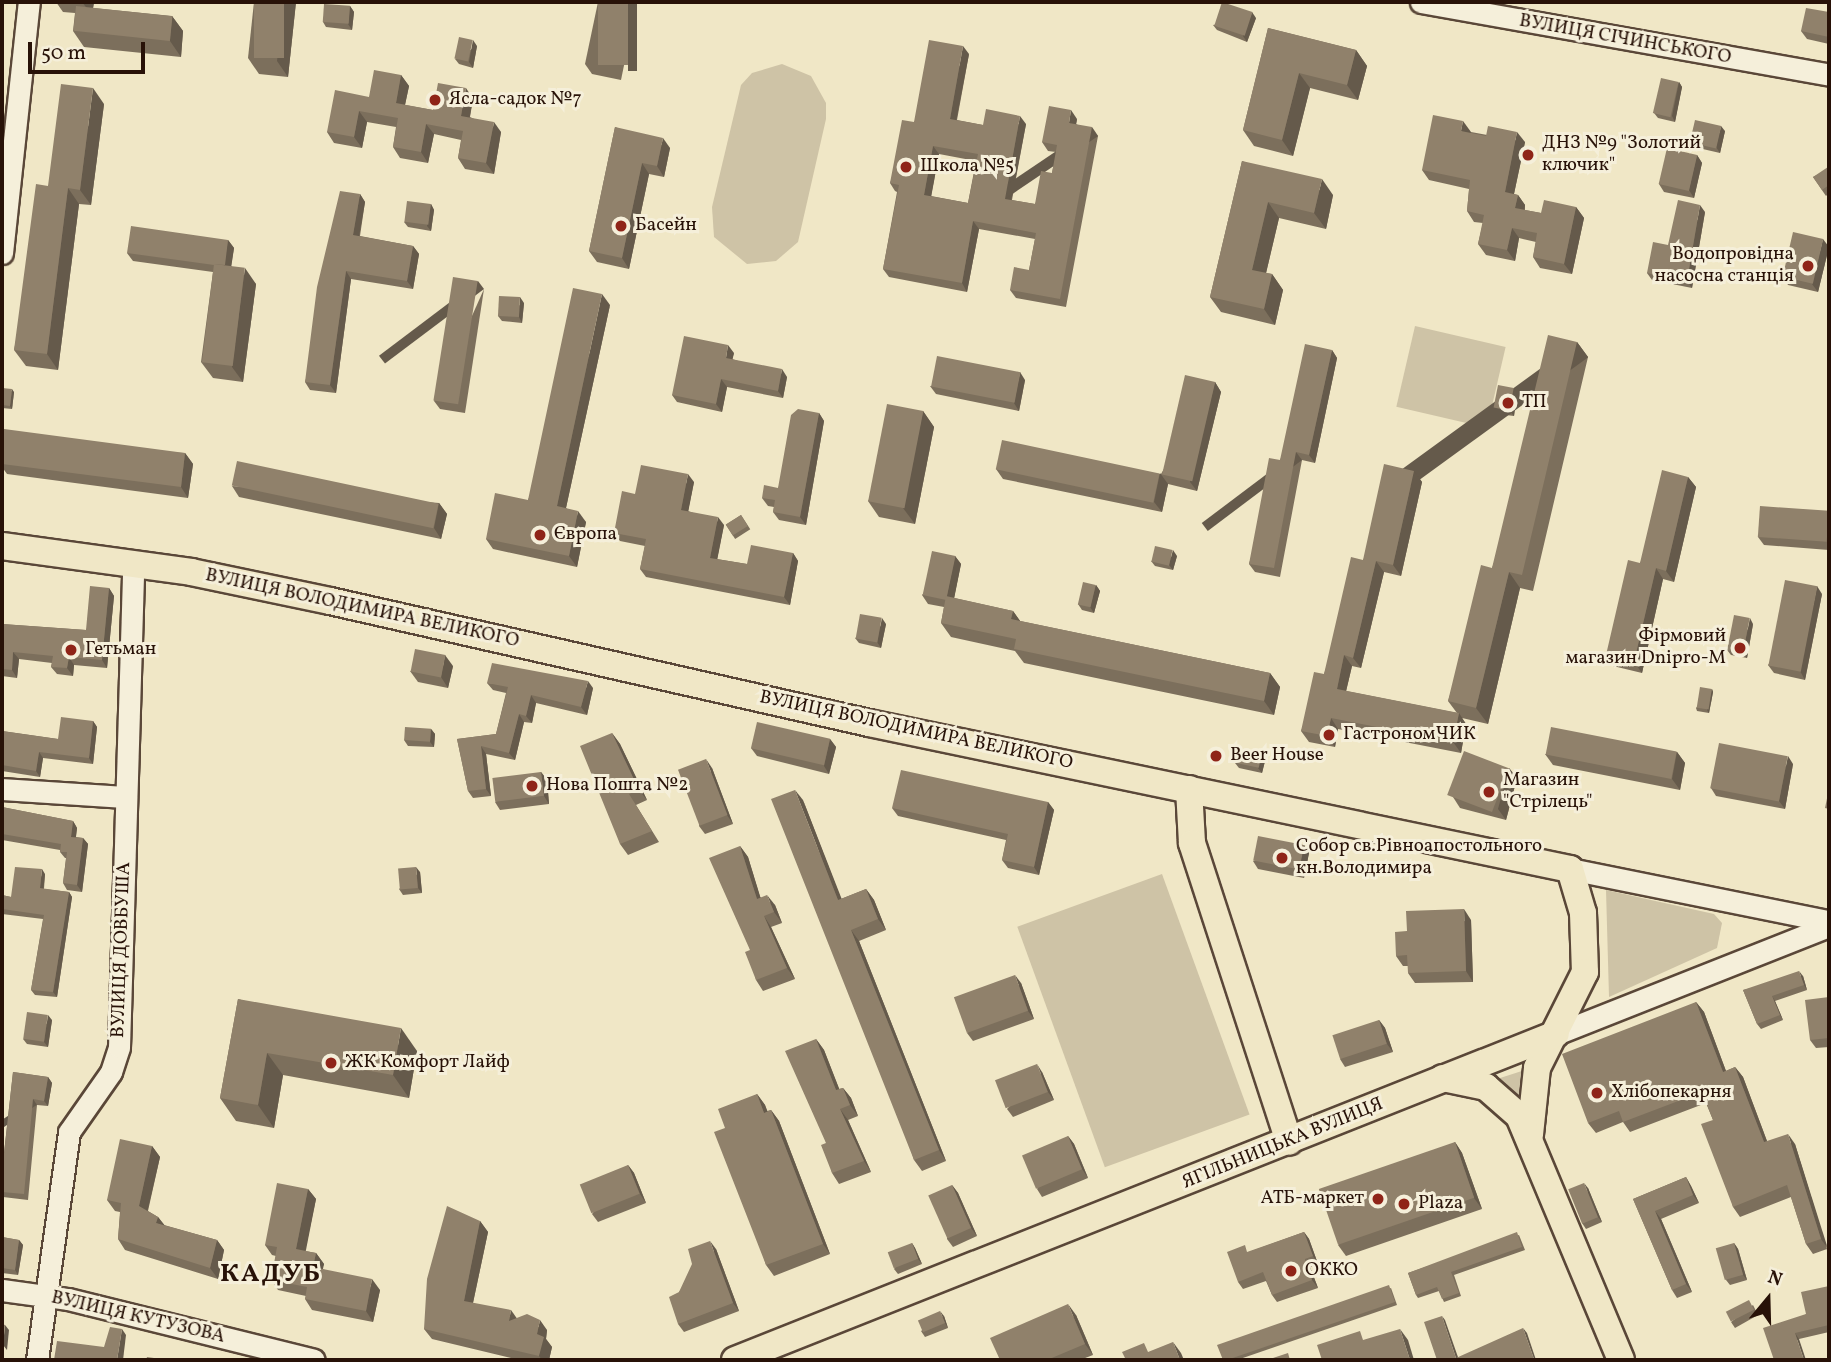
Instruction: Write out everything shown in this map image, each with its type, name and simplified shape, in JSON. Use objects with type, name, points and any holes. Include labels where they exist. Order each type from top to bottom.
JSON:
[{"type":"main road","name":"ВУЛИЦЯ ВОЛОДИМИРА ВЕЛИКОГО","points":[[2,546],[133,563],[465,629],[1189,789],[1570,869]]},
{"type":"main road","points":[[1189,789],[1192,843],[1289,1142]]},
{"type":"main road","points":[[1530,1135],[1536,1068],[1556,1034],[1586,961],[1583,913],[1570,869]]},
{"type":"main road","name":"ЯГІЛЬНИЦЬКА ВУЛИЦЯ","points":[[735,1360],[1556,1034]]},
{"type":"main road","points":[[1443,1077],[1486,1087],[1504,1100],[1530,1135],[1577,1268],[1621,1360]]},
{"type":"street","points":[[2,253],[29,2]]},
{"type":"street","name":"ВУЛИЦЯ СІЧИНСЬКОГО","points":[[1421,2],[1829,75]]},
{"type":"street","name":"ВУЛИЦЯ ДОВБУША","points":[[37,1360],[71,1126],[111,1072],[119,1046],[133,563]]},
{"type":"street","points":[[2,789],[126,797]]},
{"type":"street","name":"ВУЛИЦЯ ВОЛОДИМИРА ВЕЛИКОГО","points":[[1570,869],[1829,923]]},
{"type":"street","name":"ЯГІЛЬНИЦЬКА ВУЛИЦЯ","points":[[1556,1034],[1829,923]]},
{"type":"street","name":"ВУЛИЦЯ КУТУЗОВА","points":[[2,1290],[45,1295],[314,1360]]},
{"type":"shaded area","points":[[782,64],[811,76],[826,103],[826,119],[798,242],[776,261],[747,264],[714,237],[712,207],[741,85],[752,73]]},
{"type":"shaded area","points":[[1415,326],[1506,347],[1487,428],[1396,407]]},
{"type":"shaded area","points":[[1162,874],[1250,1115],[1105,1167],[1017,927]]},
{"type":"shaded area","points":[[1606,890],[1714,914],[1722,923],[1717,948],[1609,997]]},
{"type":"shaded area","points":[[1525,1070],[1522,1104],[1497,1079]]},
{"type":"building","points":[[254,2],[284,2],[284,58],[254,58]]},
{"type":"building","points":[[598,2],[628,2],[628,65],[598,65]]},
{"type":"building","points":[[1222,2],[1252,12],[1245,36],[1214,26]]},
{"type":"building","points":[[324,4],[350,6],[349,24],[323,22]]},
{"type":"building","points":[[76,6],[172,16],[170,41],[73,31]]},
{"type":"building","points":[[1806,8],[1829,12],[1829,37],[1801,31]]},
{"type":"building","points":[[1268,28],[1356,50],[1347,85],[1299,73],[1282,140],[1243,130]]},
{"type":"building","points":[[459,37],[473,40],[468,61],[454,59]]},
{"type":"building","points":[[929,40],[963,46],[950,119],[983,125],[986,109],[1020,116],[1005,199],[1035,204],[1041,171],[1052,173],[1057,145],[1042,142],[1049,106],[1071,110],[1069,123],[1092,127],[1060,299],[1010,290],[1014,267],[1029,270],[1036,233],[973,221],[962,283],[883,269],[899,185],[890,183],[902,120],[914,122]],"holes":[[[933,146],[978,154],[968,203],[924,195]]]},
{"type":"building","points":[[374,70],[401,75],[396,103],[433,110],[438,83],[466,88],[461,116],[494,122],[486,163],[458,158],[463,131],[426,124],[421,152],[393,147],[398,118],[359,111],[354,137],[327,132],[335,90],[369,97]]},
{"type":"building","points":[[1661,78],[1679,82],[1670,117],[1653,113]]},
{"type":"building","points":[[61,84],[93,88],[80,190],[68,188],[47,354],[14,350],[36,184],[48,186]]},
{"type":"building","points":[[1433,115],[1463,121],[1461,131],[1486,136],[1488,126],[1517,132],[1505,192],[1518,195],[1515,208],[1541,213],[1544,200],[1576,207],[1564,264],[1533,257],[1537,233],[1512,228],[1507,250],[1478,244],[1484,215],[1467,211],[1470,180],[1422,170]]},
{"type":"building","points":[[1695,120],[1721,126],[1716,148],[1690,142]]},
{"type":"building","name":"Басейн","points":[[615,127],[663,138],[657,166],[642,163],[622,258],[589,251]]},
{"type":"building","points":[[1667,148],[1697,155],[1689,191],[1659,184]]},
{"type":"building","points":[[1242,161],[1322,179],[1314,213],[1268,202],[1252,270],[1272,274],[1264,309],[1210,297]]},
{"type":"building","points":[[1828,167],[1829,185],[1822,190],[1813,177]]},
{"type":"building","points":[[340,191],[360,194],[353,235],[413,246],[407,281],[346,271],[330,385],[305,382],[317,287]]},
{"type":"building","points":[[1678,200],[1700,205],[1687,281],[1647,273],[1653,242],[1668,245]]},
{"type":"building","points":[[407,201],[431,204],[428,225],[404,222]]},
{"type":"building","points":[[131,226],[228,240],[225,265],[127,253]]},
{"type":"building","name":"Водопровідна насосна станція","points":[[1793,232],[1823,239],[1813,284],[1783,277]]},
{"type":"building","points":[[214,264],[245,268],[233,366],[202,362]]},
{"type":"building","points":[[453,277],[478,281],[458,404],[433,400]]},
{"type":"building","points":[[573,288],[602,294],[557,506],[578,511],[569,556],[486,539],[495,493],[528,500]]},
{"type":"building","points":[[499,296],[520,297],[519,317],[498,316]]},
{"type":"building","points":[[1548,335],[1577,342],[1522,575],[1509,572],[1476,708],[1448,701],[1481,565],[1492,568]]},
{"type":"building","points":[[684,336],[728,345],[726,358],[782,369],[778,391],[721,379],[716,404],[672,395]]},
{"type":"building","points":[[1305,344],[1332,350],[1309,455],[1296,452],[1274,568],[1249,564],[1269,458],[1280,460]]},
{"type":"building","points":[[937,356],[1020,372],[1015,403],[931,386]]},
{"type":"building","points":[[1185,375],[1215,382],[1192,481],[1162,474]]},
{"type":"building","points":[[1498,385],[1514,388],[1509,411],[1494,408]]},
{"type":"building","points":[[2,388],[12,389],[10,406],[2,405]]},
{"type":"building","points":[[887,404],[923,411],[904,508],[868,501]]},
{"type":"building","points":[[798,409],[819,413],[800,517],[773,512],[775,500],[762,498],[764,485],[778,488],[791,415]]},
{"type":"building","points":[[4,429],[185,453],[181,487],[2,464]]},
{"type":"building","points":[[1002,440],[1159,473],[1153,503],[996,469]]},
{"type":"building","points":[[237,461],[438,504],[433,528],[232,485]]},
{"type":"building","points":[[1384,464],[1414,471],[1393,565],[1376,561],[1353,658],[1344,655],[1337,689],[1459,713],[1453,742],[1331,718],[1327,736],[1301,731],[1314,672],[1324,674],[1351,557],[1363,560]]},
{"type":"building","points":[[641,465],[688,474],[681,510],[718,517],[710,558],[747,564],[751,545],[793,553],[784,597],[640,569],[646,539],[614,533],[622,491],[635,494]]},
{"type":"building","points":[[1662,470],[1688,477],[1666,571],[1656,568],[1634,662],[1606,655],[1628,560],[1640,563]]},
{"type":"building","points":[[1760,506],[1829,511],[1827,542],[1758,537]]},
{"type":"building","points":[[741,515],[748,526],[733,536],[726,525]]},
{"type":"building","points":[[1155,546],[1173,550],[1169,566],[1151,562]]},
{"type":"building","points":[[932,551],[955,556],[946,600],[923,595]]},
{"type":"building","points":[[1785,580],[1817,586],[1801,672],[1768,665]]},
{"type":"building","points":[[1083,582],[1096,585],[1090,607],[1078,604]]},
{"type":"building","points":[[90,586],[109,588],[102,660],[69,657],[67,668],[51,667],[53,656],[13,652],[12,670],[2,669],[2,624],[86,630]]},
{"type":"building","points":[[946,596],[1013,611],[1011,619],[1270,673],[1264,701],[1014,649],[1016,639],[941,623]]},
{"type":"building","points":[[860,614],[882,618],[877,642],[856,639]]},
{"type":"building","points":[[1734,615],[1750,618],[1743,653],[1727,650]]},
{"type":"building","points":[[415,649],[445,655],[441,677],[411,672]]},
{"type":"building","points":[[492,663],[588,681],[581,707],[531,695],[526,716],[519,714],[509,753],[481,746],[486,789],[468,791],[457,739],[496,734],[508,687],[487,683]]},
{"type":"building","points":[[1700,687],[1712,689],[1709,710],[1697,708]]},
{"type":"building","points":[[61,717],[93,721],[89,758],[39,752],[36,771],[2,765],[2,731],[58,739]]},
{"type":"building","points":[[757,722],[830,739],[824,765],[751,748]]},
{"type":"building","points":[[405,727],[431,729],[430,742],[404,740]]},
{"type":"building","points":[[1551,727],[1677,751],[1671,779],[1546,754]]},
{"type":"building","points":[[612,733],[639,790],[629,794],[652,831],[620,844],[580,746]]},
{"type":"building","points":[[1719,743],[1788,756],[1779,802],[1710,788]]},
{"type":"building","points":[[1238,750],[1261,755],[1259,768],[1235,763]]},
{"type":"building","name":"Магазин \"Стрілець\"","points":[[1464,751],[1509,768],[1492,812],[1447,795]]},
{"type":"building","points":[[706,759],[728,815],[699,826],[678,770]]},
{"type":"building","points":[[901,770],[1048,802],[1034,867],[1002,860],[1008,834],[892,808]]},
{"type":"building","points":[[541,772],[544,796],[495,802],[492,778]]},
{"type":"building","points":[[1829,789],[1829,809],[1825,808]]},
{"type":"building","points":[[795,790],[838,900],[866,889],[878,919],[851,930],[939,1150],[914,1160],[771,799]]},
{"type":"building","points":[[2,807],[73,821],[71,837],[83,838],[77,885],[63,883],[67,852],[60,852],[61,844],[2,834]]},
{"type":"building","points":[[1258,836],[1304,845],[1299,870],[1253,861]]},
{"type":"building","points":[[740,846],[757,899],[767,895],[774,912],[764,916],[787,968],[756,980],[745,952],[750,950],[709,858]]},
{"type":"building","points":[[15,867],[42,869],[40,888],[69,892],[53,992],[31,990],[44,915],[2,909],[2,895],[11,897]]},
{"type":"building","points":[[416,867],[418,888],[400,889],[398,869]]},
{"type":"building","points":[[1464,909],[1466,971],[1408,973],[1407,955],[1396,956],[1395,932],[1407,931],[1406,911]]},
{"type":"building","points":[[1799,971],[1804,985],[1772,996],[1780,1015],[1757,1024],[1743,990]]},
{"type":"building","points":[[1015,975],[1028,1011],[967,1033],[954,997]]},
{"type":"building","points":[[1829,997],[1829,1038],[1810,1040],[1805,1000]]},
{"type":"building","points":[[238,999],[401,1028],[393,1075],[267,1053],[258,1105],[220,1098]]},
{"type":"building","points":[[1696,1002],[1723,1072],[1735,1067],[1764,1142],[1788,1134],[1821,1239],[1806,1244],[1787,1185],[1733,1207],[1701,1124],[1713,1120],[1702,1092],[1623,1122],[1619,1111],[1588,1123],[1562,1054]]},
{"type":"building","points":[[27,1012],[48,1015],[44,1042],[23,1039]]},
{"type":"building","points":[[1379,1020],[1387,1044],[1340,1059],[1332,1035]]},
{"type":"building","points":[[816,1039],[836,1090],[843,1088],[850,1105],[840,1109],[864,1161],[832,1173],[821,1145],[826,1143],[785,1051]]},
{"type":"building","points":[[1037,1064],[1048,1092],[1006,1108],[995,1080]]},
{"type":"building","points":[[13,1072],[48,1077],[44,1101],[33,1099],[24,1194],[2,1192]]},
{"type":"building","points":[[757,1094],[764,1113],[771,1110],[823,1244],[766,1265],[714,1132],[725,1128],[718,1109]]},
{"type":"building","points":[[1068,1136],[1082,1169],[1036,1189],[1022,1156]]},
{"type":"building","points":[[120,1139],[152,1146],[139,1206],[158,1217],[156,1223],[217,1240],[210,1268],[118,1239],[121,1203],[107,1200]]},
{"type":"building","name":"Plaza","points":[[1455,1142],[1474,1198],[1338,1245],[1319,1189]]},
{"type":"building","points":[[628,1165],[640,1194],[591,1213],[580,1184]]},
{"type":"building","points":[[1686,1177],[1693,1195],[1655,1211],[1686,1284],[1672,1290],[1633,1199]]},
{"type":"building","points":[[277,1183],[308,1189],[296,1249],[316,1253],[313,1267],[372,1279],[366,1311],[305,1299],[307,1287],[271,1280],[277,1247],[265,1245]]},
{"type":"building","points":[[1584,1183],[1598,1217],[1582,1224],[1568,1189]]},
{"type":"building","points":[[952,1185],[971,1228],[947,1239],[928,1196]]},
{"type":"building","points":[[447,1206],[480,1221],[464,1301],[511,1310],[509,1321],[527,1314],[540,1320],[537,1334],[544,1337],[539,1356],[424,1329],[427,1279]]},
{"type":"building","points":[[1304,1232],[1313,1256],[1305,1259],[1312,1280],[1272,1295],[1263,1272],[1238,1282],[1227,1252],[1245,1245],[1247,1252]]},
{"type":"building","points":[[1517,1232],[1522,1247],[1451,1272],[1459,1293],[1442,1299],[1437,1287],[1416,1295],[1408,1273]]},
{"type":"building","points":[[2,1237],[19,1240],[15,1270],[2,1268]]},
{"type":"building","points":[[710,1241],[733,1303],[678,1324],[669,1297],[679,1292],[692,1264],[688,1249]]},
{"type":"building","points":[[912,1243],[918,1259],[894,1268],[888,1252]]},
{"type":"building","points":[[1734,1243],[1743,1275],[1725,1280],[1716,1248]]},
{"type":"building","points":[[1389,1285],[1395,1302],[1227,1360],[1223,1360],[1217,1345]]},
{"type":"building","points":[[1829,1286],[1829,1325],[1795,1333],[1804,1360],[1774,1360],[1763,1328],[1806,1314],[1801,1292]]},
{"type":"building","points":[[1749,1300],[1754,1310],[1731,1322],[1726,1312]]},
{"type":"building","points":[[1068,1304],[1085,1344],[1047,1360],[1000,1360],[990,1338]]},
{"type":"building","points":[[940,1311],[945,1323],[923,1332],[918,1320]]},
{"type":"building","points":[[1442,1316],[1456,1358],[1523,1328],[1534,1359],[1437,1360],[1424,1322]]},
{"type":"building","points":[[2,1324],[5,1325],[3,1345],[2,1344]]},
{"type":"building","points":[[110,1327],[122,1329],[117,1360],[54,1360],[57,1341],[104,1347]]},
{"type":"building","points":[[1400,1329],[1410,1360],[1322,1360],[1317,1345],[1360,1331],[1363,1340]]},
{"type":"building","points":[[1173,1342],[1180,1360],[1126,1360],[1122,1352],[1144,1343],[1148,1352]]},
{"type":"building","points":[[1288,1353],[1290,1360],[1267,1360]]},
{"type":"building","points":[[147,1357],[168,1360],[146,1360]]},
{"type":"place","name":"Ясла-садок №7","points":[[435,100]]},
{"type":"place","name":"ДНЗ №9 \"Золотий ключик\"","points":[[1528,155]]},
{"type":"place","name":"Школа №5","points":[[906,167]]},
{"type":"place","name":"Басейн","points":[[621,226]]},
{"type":"place","name":"Водопровідна насосна станція","points":[[1808,266]]},
{"type":"place","name":"ТП","points":[[1508,403]]},
{"type":"place","name":"Європа","points":[[540,535]]},
{"type":"place","name":"Фірмовий магазин Dnipro-M","points":[[1740,648]]},
{"type":"place","name":"Гетьман","points":[[71,650]]},
{"type":"place","name":"ГастрономЧИК","points":[[1329,735]]},
{"type":"place","name":"Beer House","points":[[1216,756]]},
{"type":"place","name":"Нова Пошта №2","points":[[532,786]]},
{"type":"place","name":"Магазин \"Стрілець\"","points":[[1489,792]]},
{"type":"place","name":"Собор св.Рівноапостольного кн.Володимира","points":[[1282,858]]},
{"type":"place","name":"ЖК Комфорт Лайф","points":[[331,1063]]},
{"type":"place","name":"Хлібопекарня","points":[[1597,1093]]},
{"type":"place","name":"АТБ-маркет","points":[[1378,1199]]},
{"type":"place","name":"Plaza","points":[[1404,1204]]},
{"type":"place","name":"ОККО","points":[[1291,1271]]},
{"type":"district","name":"КАДУБ","points":[[271,1275]]}]
